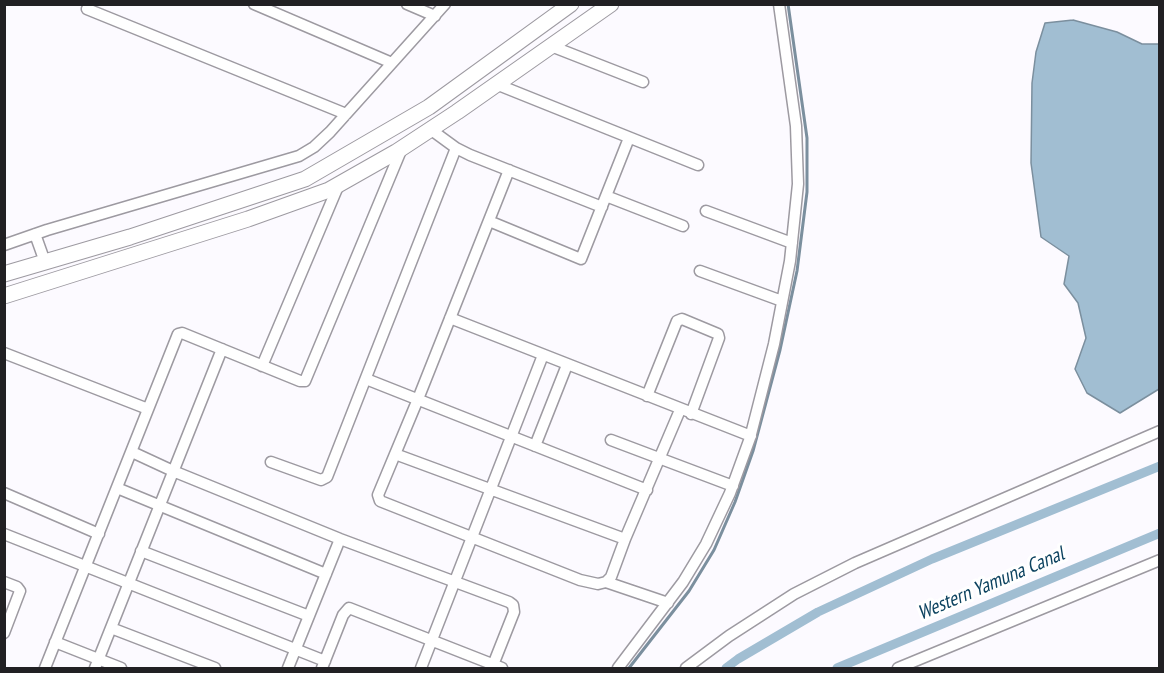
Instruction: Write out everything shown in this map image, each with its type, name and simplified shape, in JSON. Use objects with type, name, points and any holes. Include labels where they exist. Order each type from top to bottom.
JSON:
[{"type":"street","points":[[254,4],[392,63]]},
{"type":"street","points":[[407,4],[435,16]]},
{"type":"street","points":[[4,245],[299,156],[314,147],[346,114],[446,4]]},
{"type":"street","points":[[4,274],[305,179],[429,107],[571,4]]},
{"type":"street","points":[[4,296],[248,219],[329,190],[402,148],[611,4]]},
{"type":"street","points":[[618,669],[668,603],[706,544],[733,486],[751,436],[774,344],[792,243],[798,184],[796,126],[779,4]]},
{"type":"street","points":[[87,9],[346,114]]},
{"type":"street","points":[[552,46],[643,82]]},
{"type":"street","points":[[496,84],[698,165]]},
{"type":"street","points":[[430,129],[456,148],[602,207]]},
{"type":"street","points":[[489,221],[581,259],[629,138]]},
{"type":"street","points":[[45,669],[180,332],[300,381],[306,380],[402,148]]},
{"type":"street","points":[[271,462],[321,480],[325,479],[456,148]]},
{"type":"street","points":[[509,170],[378,495],[380,501],[580,580],[598,584],[606,582],[611,577],[659,459],[686,412],[719,338],[718,334],[682,319],[677,321],[646,396]]},
{"type":"street","points":[[262,366],[339,184]]},
{"type":"street","points":[[606,196],[684,226]]},
{"type":"street","points":[[706,211],[792,243]]},
{"type":"street","points":[[35,234],[45,262]]},
{"type":"street","points":[[64,256],[68,276]]},
{"type":"street","points":[[700,271],[782,301]]},
{"type":"street","points":[[450,318],[751,436]]},
{"type":"street","points":[[97,664],[222,349]]},
{"type":"street","points":[[4,353],[148,410]]},
{"type":"street","points":[[421,669],[543,355]]},
{"type":"street","points":[[535,446],[567,364]]},
{"type":"street","points":[[366,379],[647,490]]},
{"type":"street","points":[[686,669],[729,636],[794,594],[845,568],[1160,431]]},
{"type":"street","points":[[611,440],[733,486]]},
{"type":"street","points":[[4,534],[295,650],[323,665],[349,608],[492,666],[515,609],[509,602],[340,539],[132,452]]},
{"type":"street","points":[[395,454],[625,539]]},
{"type":"street","points":[[117,488],[326,574]]},
{"type":"street","points":[[4,493],[99,534]]},
{"type":"street","points":[[288,669],[340,539]]},
{"type":"street","points":[[141,551],[309,616]]},
{"type":"street","points":[[898,669],[1160,560]]},
{"type":"street","points":[[4,582],[20,591],[4,633]]},
{"type":"street","points":[[606,582],[668,603]]},
{"type":"street","points":[[111,628],[215,669]]},
{"type":"street","points":[[55,642],[97,664],[121,669]]},
{"type":"water","points":[[1073,20],[1117,32],[1142,44],[1159,44],[1159,389],[1120,413],[1087,393],[1075,369],[1086,338],[1078,303],[1064,284],[1069,256],[1041,237],[1031,163],[1032,83],[1036,52],[1045,23]]},
{"type":"waterway","points":[[629,668],[689,591],[714,550],[735,502],[753,451],[780,350],[797,271],[807,192],[807,138],[788,4]]},
{"type":"waterway","points":[[726,668],[818,612],[932,559],[1160,466]]},
{"type":"waterway","name":"Western Yamuna Canal","points":[[837,668],[1160,533]]}]
